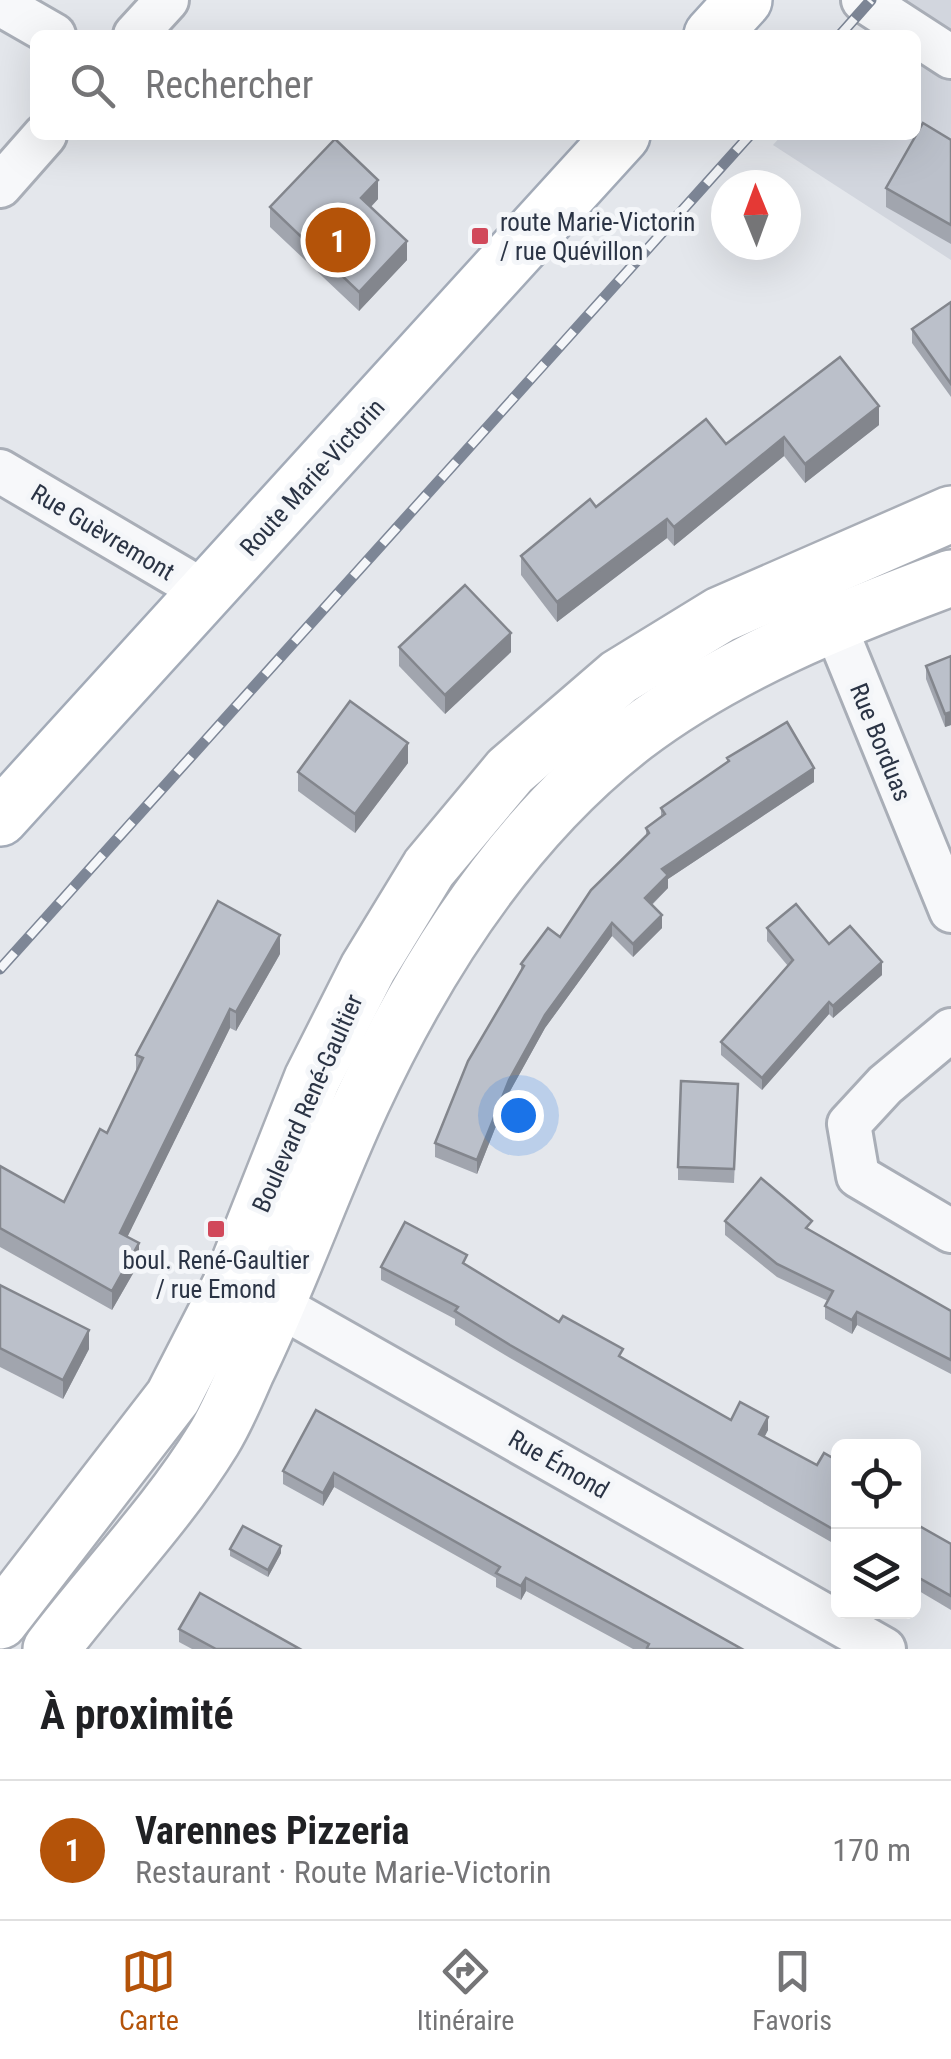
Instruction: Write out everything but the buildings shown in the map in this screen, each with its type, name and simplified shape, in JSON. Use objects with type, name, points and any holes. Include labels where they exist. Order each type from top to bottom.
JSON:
[{"type":"street","points":[[140,30],[167,0]]},
{"type":"street","points":[[717,30],[744,0]]},
{"type":"street","points":[[863,0],[909,30]]},
{"type":"street","points":[[0,4],[45,30]]},
{"type":"street","points":[[921,38],[951,58]]},
{"type":"street","points":[[0,186],[41,140]]},
{"type":"street","name":"Route Marie-Victorin","points":[[0,818],[617,140]]},
{"type":"street","name":"Rue Guèvremont","points":[[0,471],[207,593]]},
{"type":"street","name":"Boulevard René-Gaultier","points":[[61,1646],[214,1440],[312,1078],[368,968],[429,868],[510,771],[619,677],[720,615],[951,514]]},
{"type":"street","name":"Rue Borduas","points":[[814,571],[951,912]]},
{"type":"street","name":"Boulevard René-Gaultier","points":[[4,1616],[255,1296],[362,1103],[418,989],[470,908],[550,814],[634,736],[728,675],[832,623],[951,578]]},
{"type":"street","points":[[951,1030],[885,1085],[849,1124],[858,1176],[951,1230]]},
{"type":"street","name":"Rue Émond","points":[[255,1296],[884,1649]]},
{"type":"street","points":[[4,1616],[61,1646]]},
{"type":"shaded area","points":[[902,0],[951,0],[951,260],[773,145],[778,140],[921,140],[921,30],[875,30]]},
{"type":"railway","points":[[844,30],[871,0]]},
{"type":"railway","points":[[0,969],[746,140]]},
{"type":"place","name":"route Marie-Victorin / rue Quévillon","points":[[480,236]]},
{"type":"place","name":"Varennes Pizzeria","points":[[338,240]]},
{"type":"place","name":"boul. René-Gaultier / rue Emond","points":[[216,1229]]}]
